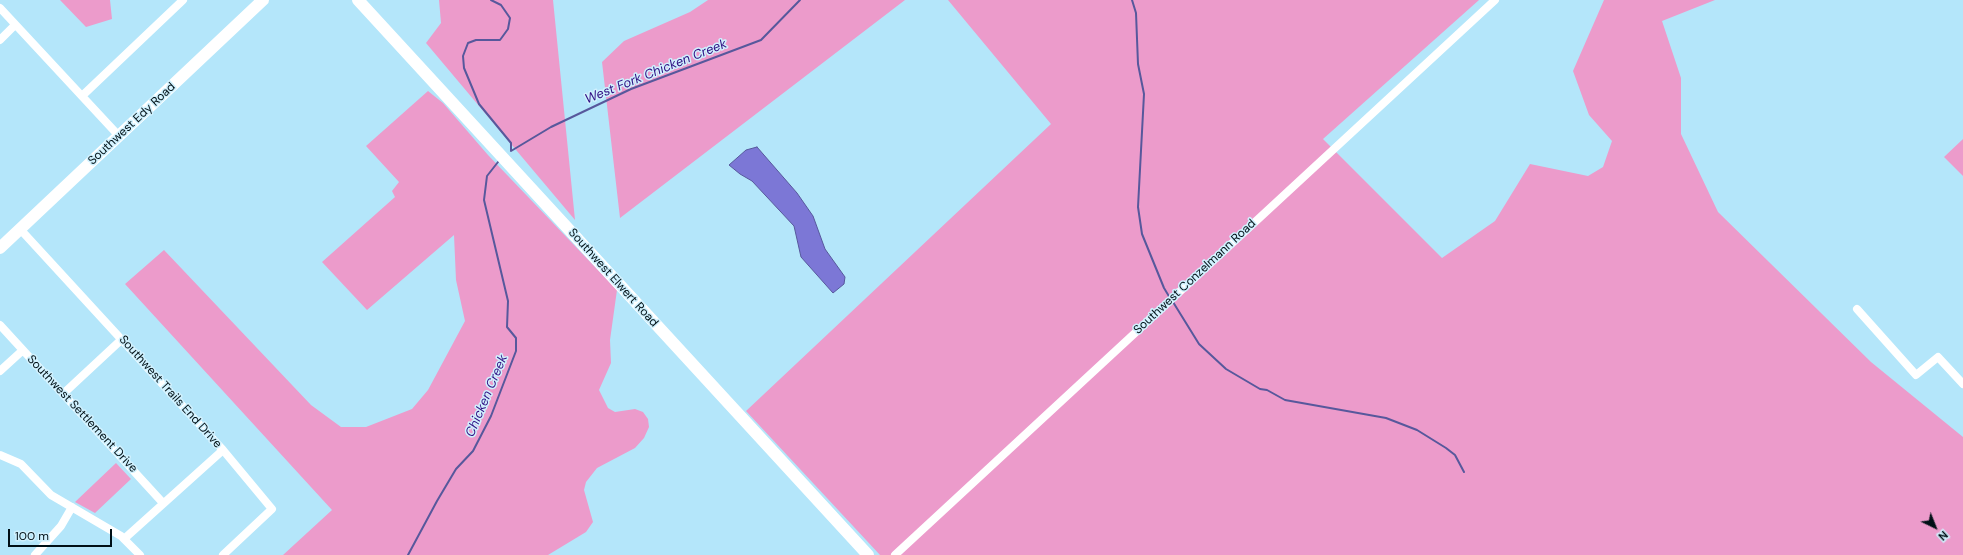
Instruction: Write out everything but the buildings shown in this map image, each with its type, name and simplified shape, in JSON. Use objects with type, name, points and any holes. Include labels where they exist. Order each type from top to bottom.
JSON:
[{"type":"main road","name":"Southwest Edy Road","points":[[0,248],[263,0]]},
{"type":"main road","name":"Southwest Elwert Road","points":[[358,0],[868,555]]},
{"type":"street","points":[[82,96],[183,0]]},
{"type":"street","name":"Southwest Conzelmann Road","points":[[895,555],[1495,0]]},
{"type":"street","points":[[0,8],[119,136]]},
{"type":"street","points":[[0,40],[15,25]]},
{"type":"street","name":"Southwest Trails End Drive","points":[[20,229],[223,450],[272,509],[224,555]]},
{"type":"street","points":[[1857,309],[1916,375],[1938,357],[1963,384]]},
{"type":"street","name":"Southwest Settlement Drive","points":[[0,325],[164,503]]},
{"type":"street","points":[[64,393],[121,340]]},
{"type":"street","points":[[0,371],[23,350]]},
{"type":"street","points":[[124,539],[223,450]]},
{"type":"street","points":[[0,455],[21,464],[46,492],[105,526],[124,539],[140,555]]},
{"type":"street","points":[[35,555],[61,526],[72,507]]},
{"type":"shaded area","points":[[60,0],[110,0],[112,19],[86,27]]},
{"type":"shaded area","points":[[439,0],[553,0],[575,220],[426,43],[441,23]]},
{"type":"shaded area","points":[[708,0],[905,0],[620,218],[602,62],[624,41],[690,12]]},
{"type":"shaded area","points":[[948,0],[1479,0],[1323,139],[1442,258],[1495,221],[1530,164],[1588,176],[1603,167],[1612,141],[1589,115],[1573,71],[1604,0],[1715,0],[1662,21],[1681,78],[1681,134],[1718,212],[1871,362],[1963,437],[1963,555],[880,555],[746,411],[1051,124]]},
{"type":"shaded area","points":[[428,91],[443,103],[488,155],[617,290],[610,340],[611,363],[599,390],[608,408],[615,412],[635,409],[643,412],[648,419],[649,427],[644,438],[635,448],[597,468],[586,482],[584,490],[593,522],[586,532],[548,555],[283,555],[332,510],[125,284],[164,250],[311,405],[341,427],[366,427],[412,409],[428,390],[465,321],[456,280],[454,235],[367,310],[322,262],[395,197],[392,191],[399,182],[366,146]]},
{"type":"shaded area","points":[[1963,139],[1963,176],[1944,157]]},
{"type":"shaded area","points":[[757,147],[797,193],[813,216],[825,249],[845,277],[844,284],[833,293],[801,257],[794,226],[752,181],[729,165],[746,150]]},
{"type":"shaded area","points":[[116,463],[131,479],[95,513],[75,502]]},
{"type":"waterway","name":"West Fork Chicken Creek","points":[[491,0],[501,5],[510,18],[508,29],[500,40],[476,40],[468,43],[463,56],[464,68],[479,104],[511,143],[511,151],[551,127],[631,89],[761,40],[800,0]]},
{"type":"waterway","points":[[1132,0],[1136,13],[1138,64],[1144,94],[1138,207],[1142,234],[1164,288],[1170,298]]},
{"type":"waterway","name":"Chicken Creek","points":[[408,555],[456,469],[473,451],[491,416],[516,351],[516,338],[507,327],[508,301],[484,200],[487,176],[498,162]]},
{"type":"waterway","points":[[1173,302],[1199,344],[1226,369],[1260,389],[1267,390],[1285,400],[1386,418],[1417,430],[1455,455],[1464,472]]}]
